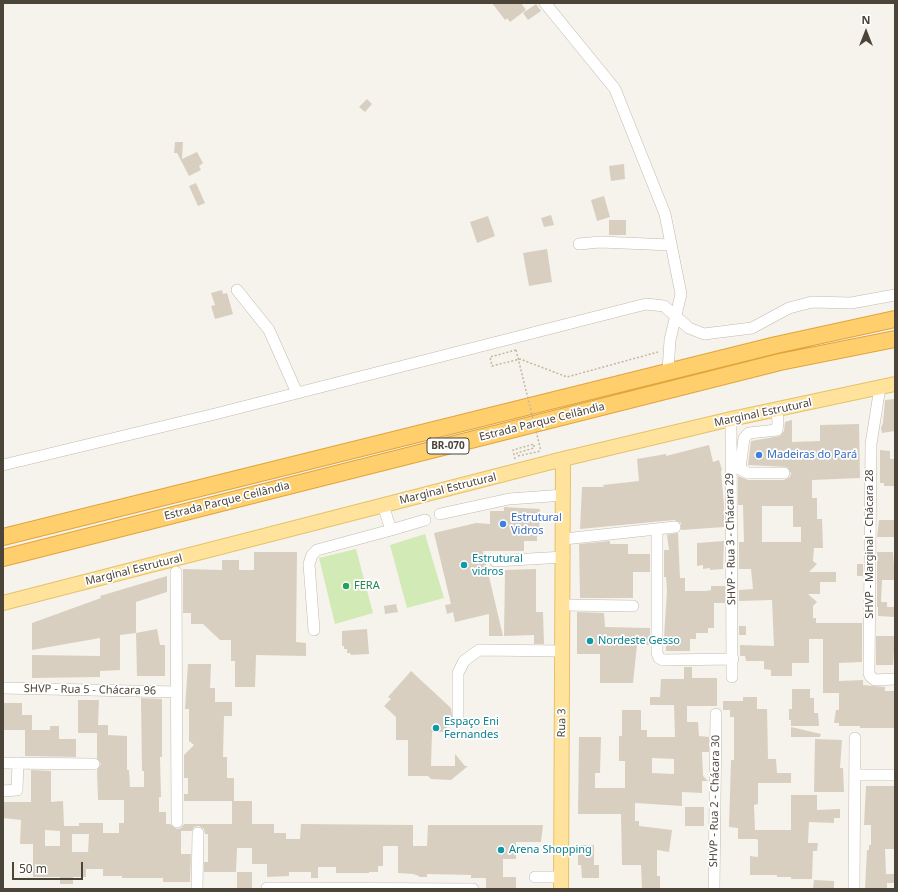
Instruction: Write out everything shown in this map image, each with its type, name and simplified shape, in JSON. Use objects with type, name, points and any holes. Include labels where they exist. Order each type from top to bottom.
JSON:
[{"type":"highway","name":"Estrada Parque Ceilândia","points":[[3,537],[776,345],[895,320]]},
{"type":"highway","name":"Estrada Parque Ceilândia","points":[[3,558],[780,362],[895,339]]},
{"type":"main road","name":"Marginal Estrutural","points":[[3,604],[563,459],[731,419],[895,384]]},
{"type":"main road","name":"Rua 3","points":[[561,883],[564,557],[563,459]]},
{"type":"street","points":[[545,3],[615,89],[665,214],[681,294],[670,348],[668,372]]},
{"type":"street","points":[[579,244],[600,242],[671,245]]},
{"type":"street","points":[[237,290],[269,330],[297,393]]},
{"type":"street","points":[[3,465],[297,393],[646,304],[664,306],[689,328],[704,334],[752,328],[789,308],[812,302],[851,303],[895,295]]},
{"type":"street","name":"SHVP - Marginal - Chácara 28","points":[[880,387],[870,444],[869,673],[875,680],[895,680]]},
{"type":"street","points":[[777,409],[777,430],[749,433],[744,438],[740,469],[748,474],[784,473]]},
{"type":"street","name":"SHVP - Rua 3 - Chácara 29","points":[[731,419],[732,677]]},
{"type":"street","points":[[440,514],[509,499],[564,495]]},
{"type":"street","points":[[383,505],[391,530]]},
{"type":"street","points":[[314,630],[309,564],[312,555],[317,550],[425,520]]},
{"type":"street","points":[[564,539],[675,527]]},
{"type":"street","points":[[657,530],[657,653],[659,658],[663,660],[733,659]]},
{"type":"street","points":[[495,561],[564,557]]},
{"type":"street","points":[[176,572],[177,822]]},
{"type":"street","points":[[563,605],[634,606]]},
{"type":"street","points":[[458,719],[458,673],[464,661],[479,650],[563,651]]},
{"type":"street","name":"SHVP - Rua 5 - Chácara 96","points":[[3,688],[177,692]]},
{"type":"street","name":"SHVP - Rua 2 - Chácara 30","points":[[714,889],[716,714]]},
{"type":"street","points":[[854,889],[856,775],[855,738]]},
{"type":"street","points":[[3,763],[94,764]]},
{"type":"street","points":[[3,791],[17,790],[18,763]]},
{"type":"street","points":[[856,775],[895,775]]},
{"type":"street","points":[[197,889],[198,833]]},
{"type":"street","points":[[535,877],[561,883]]},
{"type":"street","points":[[267,888],[473,889]]},
{"type":"path","points":[[513,450],[534,444],[534,448],[517,453],[518,456],[541,451],[516,350],[490,357],[492,366],[520,358],[567,377],[670,348]]},
{"type":"green space","points":[[425,534],[444,598],[407,608],[390,545]]},
{"type":"green space","name":"FERA","points":[[356,549],[373,613],[335,624],[319,558]]},
{"type":"building","points":[[492,3],[521,3],[526,10],[510,22],[507,18],[505,20]]},
{"type":"building","points":[[536,4],[541,11],[528,20],[523,13]]},
{"type":"building","points":[[367,99],[372,104],[365,112],[359,107]]},
{"type":"building","points":[[175,142],[183,142],[182,159],[197,152],[203,163],[199,166],[201,170],[189,176],[177,153],[174,153]]},
{"type":"building","points":[[624,164],[625,179],[611,181],[609,166]]},
{"type":"building","points":[[196,183],[205,203],[198,206],[189,186]]},
{"type":"building","points":[[604,196],[610,217],[597,221],[591,200]]},
{"type":"building","points":[[551,215],[554,225],[544,227],[541,218]]},
{"type":"building","points":[[488,216],[495,236],[477,243],[470,222]]},
{"type":"building","points":[[609,220],[626,220],[626,235],[609,235]]},
{"type":"building","points":[[547,249],[552,282],[529,286],[523,253]]},
{"type":"building","points":[[222,290],[223,294],[227,293],[233,314],[215,319],[211,306],[215,305],[211,293]]},
{"type":"building","points":[[895,399],[895,431],[882,433],[881,428],[883,423],[885,400]]},
{"type":"building","points":[[792,420],[792,442],[820,441],[820,425],[859,424],[860,478],[812,480],[812,498],[817,498],[817,519],[822,519],[823,548],[814,548],[813,561],[817,564],[809,572],[836,572],[836,582],[820,582],[820,594],[808,594],[817,602],[813,606],[813,618],[816,618],[816,623],[862,623],[862,662],[839,663],[839,681],[863,680],[863,685],[885,687],[885,691],[894,691],[895,728],[860,728],[860,726],[839,726],[839,723],[834,723],[836,710],[839,710],[839,693],[823,693],[823,639],[809,639],[809,663],[792,663],[792,676],[771,676],[771,670],[764,669],[764,661],[746,661],[745,656],[740,656],[740,645],[774,646],[772,600],[739,601],[739,590],[753,589],[751,569],[739,569],[739,542],[744,542],[743,505],[738,505],[738,476],[748,480],[784,480],[790,477],[791,473],[787,467],[748,465],[751,441],[780,436],[784,431],[785,422]],"holes":[[[762,506],[793,506],[793,527],[801,527],[801,542],[762,542]]]},
{"type":"building","points":[[709,445],[713,462],[719,460],[722,470],[724,527],[681,530],[681,523],[674,520],[580,529],[582,487],[604,487],[603,485],[639,481],[637,459],[666,454],[666,456]]},
{"type":"building","points":[[880,450],[890,451],[890,459],[895,459],[895,486],[884,486],[884,483],[880,483]]},
{"type":"building","points":[[504,507],[540,509],[539,531],[537,531],[537,541],[524,541],[524,551],[483,551],[503,636],[489,636],[489,614],[455,622],[453,612],[447,614],[445,605],[451,604],[434,533],[476,523],[490,524],[490,511],[504,511]]},
{"type":"building","points":[[879,520],[895,520],[895,537],[877,537]]},
{"type":"building","points":[[678,533],[680,578],[685,578],[685,591],[706,591],[711,590],[711,586],[725,586],[725,603],[714,603],[714,628],[708,628],[708,633],[696,633],[696,639],[690,639],[690,651],[666,651],[666,637],[664,637],[667,591],[666,577],[664,577],[664,550],[669,550],[667,535],[665,535]]},
{"type":"building","points":[[610,541],[610,544],[628,544],[628,554],[650,554],[650,572],[633,572],[633,598],[580,598],[579,544]]},
{"type":"building","points":[[724,541],[723,569],[710,570],[710,568],[703,569],[703,565],[697,566],[697,543]]},
{"type":"building","points":[[254,552],[297,552],[296,642],[306,643],[306,656],[256,655],[255,687],[235,687],[235,661],[231,661],[231,640],[220,640],[203,624],[191,624],[191,613],[183,613],[183,569],[222,570],[222,560],[239,560],[239,570],[254,570]]},
{"type":"building","points":[[877,552],[893,552],[895,580],[882,580],[881,602],[887,602],[887,607],[895,607],[895,617],[878,616]]},
{"type":"building","points":[[857,564],[863,564],[863,576],[857,576]]},
{"type":"building","points":[[536,569],[536,612],[543,612],[544,644],[534,644],[534,635],[504,636],[505,570]]},
{"type":"building","points":[[167,576],[167,592],[136,602],[136,633],[120,635],[120,670],[100,671],[100,677],[32,678],[32,655],[100,656],[100,638],[32,650],[32,623],[101,598],[100,596]]},
{"type":"building","points":[[396,604],[398,612],[385,614],[384,606]]},
{"type":"building","points":[[577,612],[604,613],[605,627],[650,628],[650,645],[637,645],[633,683],[600,683],[600,654],[577,654]]},
{"type":"building","points":[[739,626],[746,626],[746,635],[739,635]]},
{"type":"building","points":[[157,629],[160,645],[165,645],[165,676],[137,676],[136,633]]},
{"type":"building","points":[[367,629],[369,654],[351,655],[350,653],[347,653],[347,649],[344,649],[344,646],[342,646],[342,631]]},
{"type":"building","points":[[876,636],[895,636],[893,665],[876,665]]},
{"type":"building","points":[[188,664],[211,664],[210,688],[215,688],[215,702],[232,702],[232,716],[224,716],[223,757],[227,757],[227,778],[234,778],[234,801],[252,801],[252,824],[274,824],[274,833],[286,833],[286,839],[300,839],[301,824],[413,825],[413,846],[427,846],[428,825],[543,825],[541,842],[516,842],[516,859],[503,859],[503,877],[516,877],[516,889],[486,889],[486,878],[471,878],[471,875],[427,874],[427,877],[419,877],[413,874],[398,873],[398,846],[383,846],[383,866],[378,866],[378,872],[336,873],[336,867],[318,867],[318,878],[311,878],[311,872],[289,872],[289,876],[267,877],[267,864],[252,864],[252,848],[237,848],[236,872],[204,872],[204,862],[208,862],[208,834],[205,834],[204,829],[199,826],[194,827],[192,831],[181,831],[181,854],[191,854],[190,882],[163,882],[163,878],[122,878],[122,876],[103,876],[103,869],[86,869],[86,877],[73,877],[73,884],[60,884],[60,877],[33,877],[33,844],[20,844],[21,820],[3,818],[3,802],[31,802],[31,770],[51,771],[51,802],[63,801],[64,826],[79,826],[79,823],[103,823],[103,833],[119,833],[119,823],[124,823],[124,800],[98,800],[97,770],[101,764],[97,758],[97,733],[78,733],[78,700],[99,700],[98,725],[108,725],[108,735],[127,736],[127,770],[129,770],[130,787],[144,787],[144,771],[142,771],[141,698],[162,699],[162,757],[160,757],[161,797],[159,797],[159,812],[166,812],[166,824],[170,824],[177,829],[181,828],[184,824],[232,824],[232,801],[184,801],[184,794],[188,794],[188,778],[184,778],[184,755],[194,745],[189,741],[189,709],[185,709]],"holes":[[[45,830],[60,831],[60,846],[45,846]],[[72,834],[89,834],[88,852],[72,852]]]},
{"type":"building","points":[[684,667],[692,667],[692,678],[717,678],[717,706],[687,706],[687,722],[698,722],[699,736],[709,737],[709,752],[702,752],[703,776],[708,781],[702,781],[702,793],[682,792],[682,806],[635,803],[635,821],[639,821],[639,826],[672,830],[669,852],[657,850],[657,876],[660,876],[660,889],[642,889],[641,865],[622,865],[621,814],[578,814],[579,737],[601,737],[600,773],[595,773],[595,788],[625,788],[625,761],[619,761],[619,736],[622,736],[622,710],[641,710],[641,730],[647,730],[647,737],[675,737],[674,705],[650,705],[650,697],[660,697],[661,679],[684,679]],"holes":[[[652,758],[674,759],[674,774],[652,773]]]},
{"type":"building","name":"Espaço Eni Fernandes","points":[[411,671],[451,708],[453,723],[447,723],[447,732],[432,732],[431,766],[455,766],[455,754],[465,766],[468,766],[451,780],[431,779],[428,776],[408,776],[408,740],[396,740],[396,717],[384,706],[391,699],[388,697]]},
{"type":"building","points":[[792,689],[810,689],[810,698],[814,698],[814,713],[818,713],[819,726],[791,726],[791,720],[789,720],[789,709],[792,709]]},
{"type":"building","points":[[743,697],[757,697],[757,709],[767,709],[768,759],[776,759],[777,773],[791,773],[791,783],[758,783],[758,804],[754,805],[755,830],[791,830],[791,795],[817,795],[817,810],[840,809],[840,818],[834,818],[834,823],[809,822],[808,843],[818,843],[817,851],[813,851],[812,879],[791,879],[791,877],[777,877],[777,875],[750,875],[750,856],[758,857],[758,841],[757,839],[738,839],[738,828],[729,827],[731,760],[734,760],[734,717],[730,717],[730,710],[723,710],[723,701],[743,701]]},
{"type":"building","points":[[3,703],[22,703],[22,715],[32,715],[32,730],[50,730],[50,726],[59,726],[59,739],[76,739],[76,757],[25,756],[25,730],[3,730]]},
{"type":"building","points":[[791,727],[821,734],[820,737],[791,737]]},
{"type":"building","points":[[815,739],[842,740],[840,768],[843,768],[844,792],[814,792]]},
{"type":"building","points":[[866,786],[895,786],[895,849],[885,849],[886,874],[895,874],[895,883],[887,883],[887,889],[865,889],[867,850],[869,850],[869,845],[871,845],[871,825],[864,825]]},
{"type":"building","points":[[685,807],[704,807],[704,826],[685,826]]},
{"type":"building","points":[[578,845],[594,845],[594,865],[599,865],[599,878],[582,878],[581,865],[578,865]]},
{"type":"building","points":[[237,872],[252,872],[252,889],[237,889]]},
{"type":"building","points":[[814,880],[834,881],[834,889],[813,889]]},
{"type":"place","name":"Madeiras do Pará","points":[[759,455]]},
{"type":"place","name":"Estrutural Vidros","points":[[503,524]]},
{"type":"place","name":"Estrutural vidros","points":[[464,565]]},
{"type":"place","name":"FERA","points":[[346,586]]},
{"type":"place","name":"Nordeste Gesso","points":[[590,641]]},
{"type":"place","name":"Espaço Eni Fernandes","points":[[436,728]]},
{"type":"place","name":"Arena Shopping","points":[[501,850]]}]
